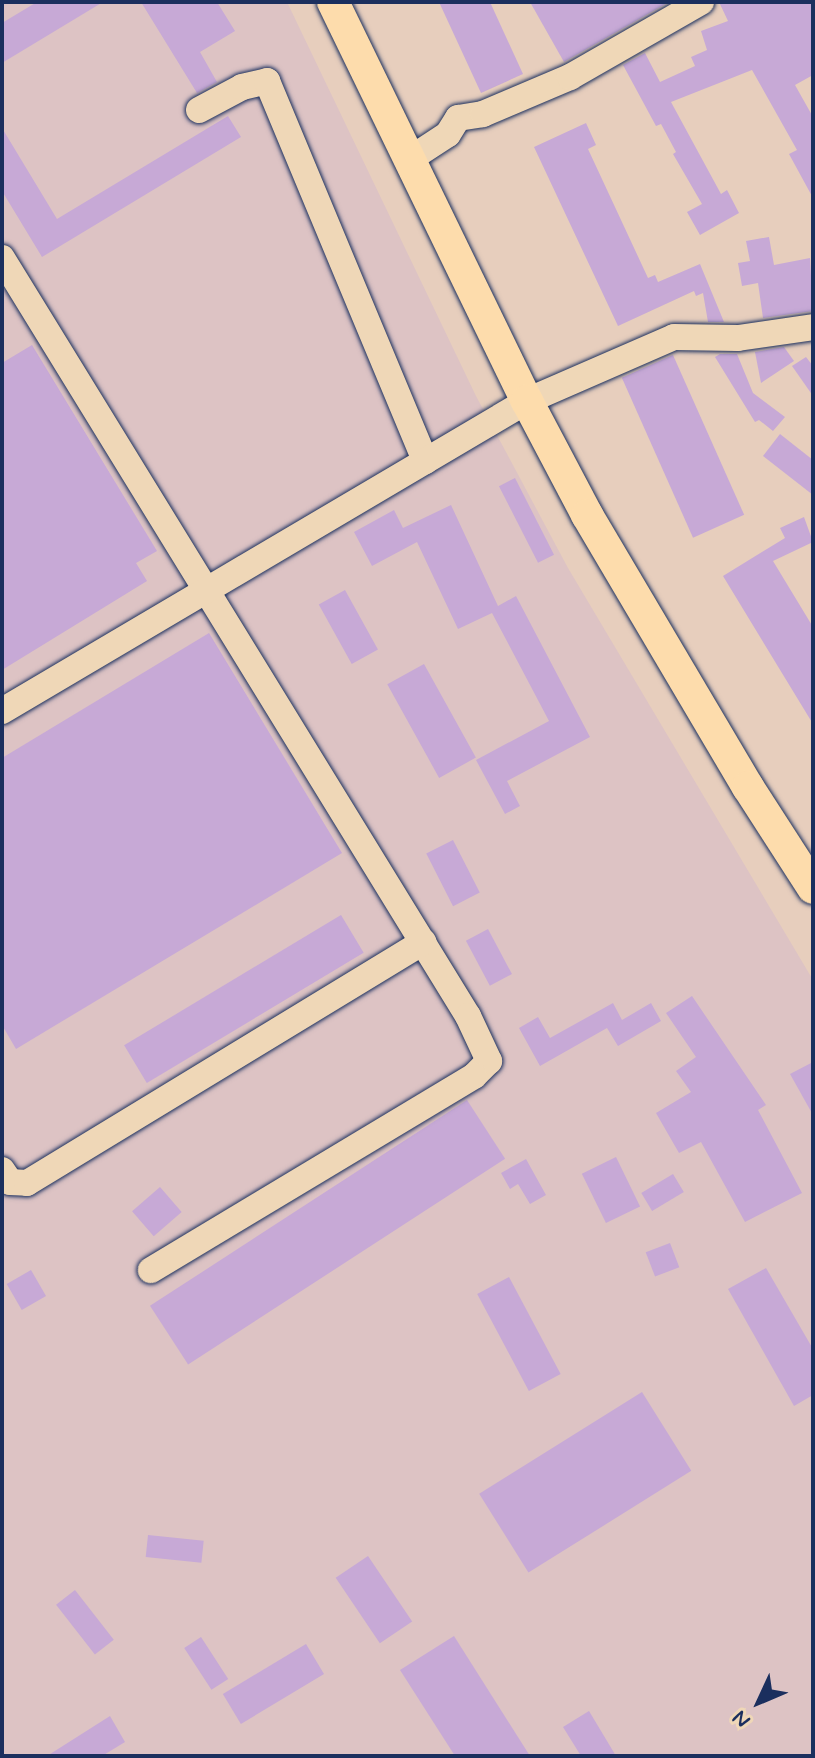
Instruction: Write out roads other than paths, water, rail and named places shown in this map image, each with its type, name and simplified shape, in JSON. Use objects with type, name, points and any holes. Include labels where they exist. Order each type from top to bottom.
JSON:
[{"type":"main road","points":[[333,2],[527,401],[631,594],[813,888]]},
{"type":"street","points":[[410,159],[448,134],[458,118],[483,114],[570,77],[701,2]]},
{"type":"street","points":[[199,110],[242,87],[267,81],[425,461]]},
{"type":"street","points":[[2,258],[423,942],[489,1061],[483,1069],[151,1270]]},
{"type":"street","points":[[2,711],[527,401],[674,337],[738,338],[813,327]]},
{"type":"street","points":[[2,1170],[10,1182],[27,1183],[423,942]]}]
